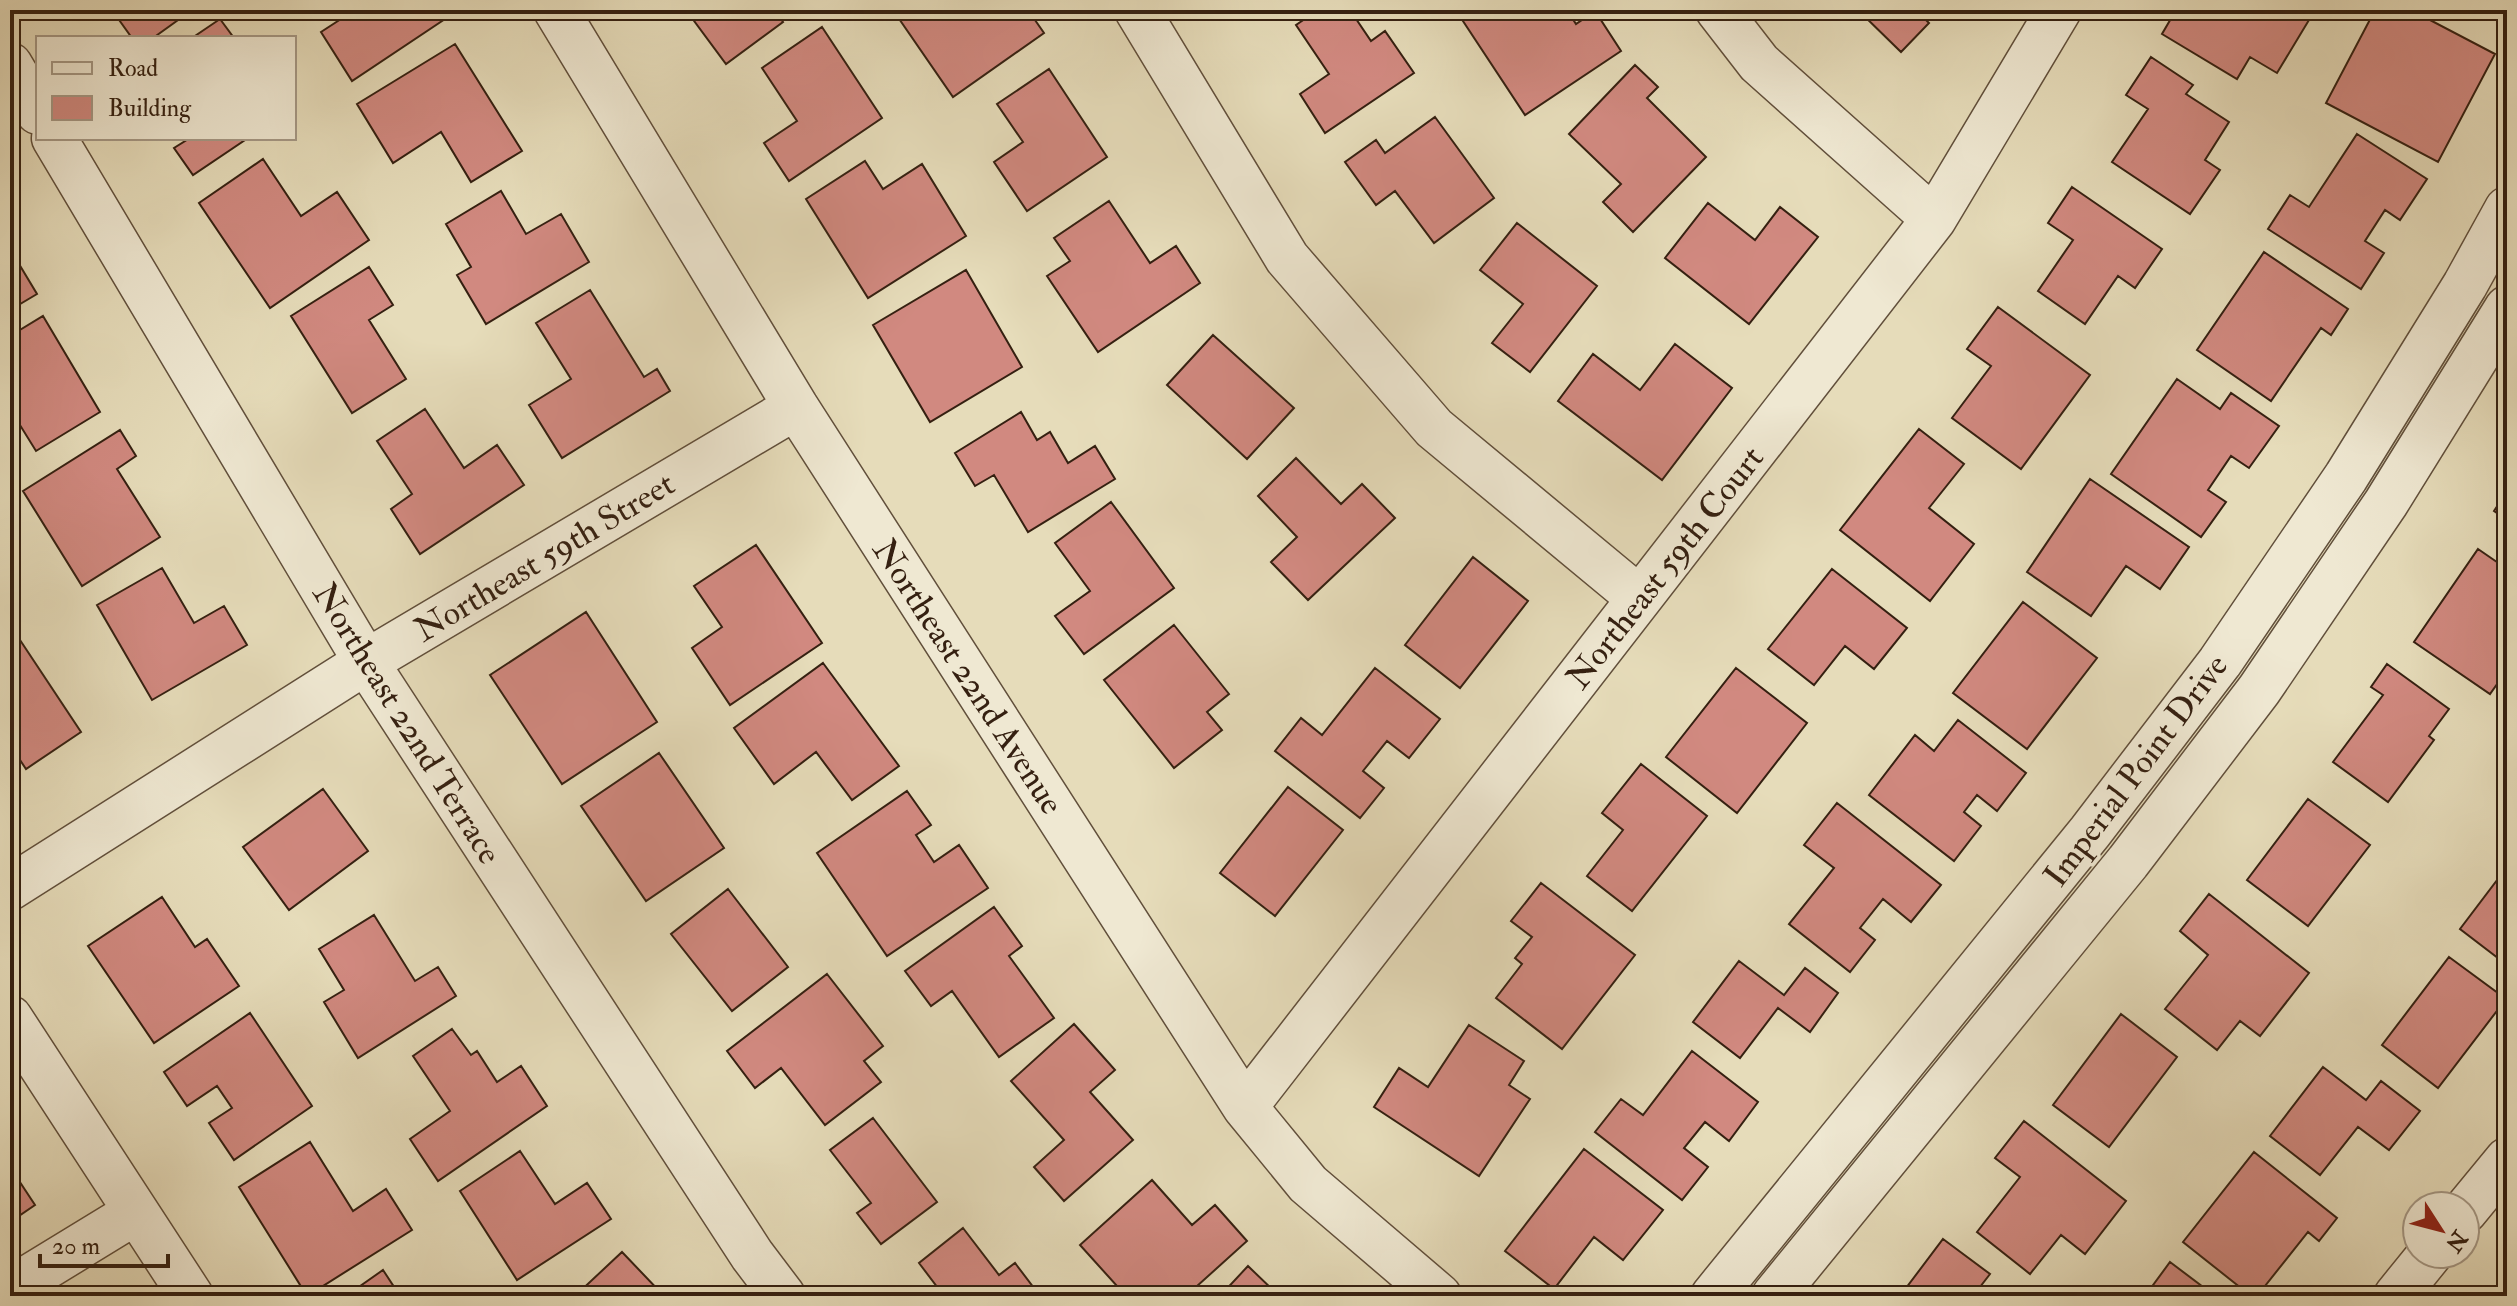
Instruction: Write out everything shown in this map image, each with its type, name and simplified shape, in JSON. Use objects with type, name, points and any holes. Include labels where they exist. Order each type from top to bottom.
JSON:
[{"type":"street","name":"Northeast 22nd Avenue","points":[[556,10],[796,407],[1245,1107],[1308,1184],[1439,1296]]},
{"type":"street","points":[[1137,10],[1287,258],[1434,428],[1639,598]]},
{"type":"street","points":[[1718,10],[1759,63],[1934,219]]},
{"type":"street","name":"Northeast 59th Court","points":[[1245,1107],[1934,219],[2059,10]]},
{"type":"street","points":[[10,65],[36,109]]},
{"type":"street","name":"Northeast 22nd Terrace","points":[[55,140],[366,662],[743,1242],[783,1296]]},
{"type":"street","name":"Imperial Point Drive","points":[[1713,1296],[2090,832],[2220,662],[2346,477],[2465,285],[2507,209]]},
{"type":"street","name":"Imperial Point Drive","points":[[1774,1296],[2128,862],[2259,690],[2386,503],[2507,308]]},
{"type":"street","name":"Northeast 59th Street","points":[[10,888],[366,662],[796,407]]},
{"type":"street","points":[[2167,732],[2204,762]]},
{"type":"street","points":[[10,1018],[191,1296]]},
{"type":"street","points":[[2481,1192],[2507,1160]]},
{"type":"street","points":[[10,1289],[136,1212]]},
{"type":"street","points":[[2396,1296],[2417,1270]]},
{"type":"building","points":[[112,10],[192,10],[156,36],[131,36]]},
{"type":"building","points":[[339,10],[443,10],[448,17],[352,81],[321,32],[344,17]]},
{"type":"building","points":[[686,10],[774,10],[783,22],[726,64]]},
{"type":"building","points":[[893,10],[1028,10],[1044,33],[953,97]]},
{"type":"building","points":[[1318,10],[1350,10],[1371,41],[1385,31],[1414,73],[1325,133],[1300,94],[1329,74],[1296,25]]},
{"type":"building","points":[[1466,10],[1567,10],[1576,24],[1595,11],[1621,51],[1525,115],[1459,15]]},
{"type":"building","points":[[1858,10],[1920,10],[1918,12],[1929,23],[1901,52]]},
{"type":"building","points":[[2176,10],[2315,10],[2277,73],[2250,57],[2237,79],[2162,34]]},
{"type":"building","points":[[2375,10],[2411,10],[2495,54],[2438,162],[2326,103]]},
{"type":"building","points":[[220,19],[233,36],[195,36]]},
{"type":"building","points":[[822,27],[882,118],[789,181],[764,143],[797,121],[762,68]]},
{"type":"building","points":[[455,44],[522,151],[471,182],[441,132],[393,163],[357,104]]},
{"type":"building","points":[[2151,57],[2193,85],[2186,94],[2229,122],[2205,160],[2220,170],[2190,214],[2112,162],[2148,109],[2126,95]]},
{"type":"building","points":[[1635,65],[1658,87],[1647,98],[1706,157],[1633,232],[1603,202],[1621,184],[1569,134]]},
{"type":"building","points":[[1049,69],[1107,157],[1027,211],[994,162],[1023,142],[997,104]]},
{"type":"building","points":[[1435,117],[1494,198],[1434,243],[1395,191],[1376,205],[1345,162],[1376,140],[1385,153]]},
{"type":"building","points":[[2357,134],[2427,179],[2400,220],[2385,210],[2365,241],[2384,253],[2361,289],[2268,229],[2290,195],[2309,207]]},
{"type":"building","points":[[187,140],[245,140],[193,175],[174,148]]},
{"type":"building","points":[[263,159],[301,216],[337,192],[369,240],[270,308],[199,203]]},
{"type":"building","points":[[865,161],[883,189],[922,164],[966,236],[868,298],[806,199]]},
{"type":"building","points":[[2072,187],[2162,249],[2135,288],[2118,276],[2085,324],[2038,291],[2073,240],[2048,223]]},
{"type":"building","points":[[501,191],[526,234],[561,214],[589,262],[486,324],[457,275],[471,267],[446,224]]},
{"type":"building","points":[[1109,201],[1150,263],[1176,246],[1200,283],[1098,352],[1047,276],[1070,261],[1054,238]]},
{"type":"building","points":[[1708,203],[1755,240],[1780,207],[1818,237],[1749,324],[1665,258]]},
{"type":"building","points":[[1517,223],[1597,286],[1530,372],[1492,343],[1523,304],[1480,270]]},
{"type":"building","points":[[10,249],[37,294],[10,310]]},
{"type":"building","points":[[2264,252],[2348,309],[2331,335],[2321,328],[2271,401],[2197,350]]},
{"type":"building","points":[[369,267],[393,305],[369,320],[406,379],[352,413],[291,316]]},
{"type":"building","points":[[966,270],[1022,367],[930,422],[873,325]]},
{"type":"building","points":[[590,290],[644,377],[657,369],[670,391],[562,458],[529,405],[571,379],[536,323]]},
{"type":"building","points":[[1998,307],[2090,375],[2021,469],[1952,418],[1991,366],[1967,349]]},
{"type":"building","points":[[43,316],[100,412],[36,451],[10,409],[10,336]]},
{"type":"building","points":[[1213,335],[1294,408],[1247,459],[1167,385]]},
{"type":"building","points":[[1675,344],[1732,388],[1662,480],[1558,401],[1593,354],[1640,390]]},
{"type":"building","points":[[2177,379],[2220,409],[2231,393],[2279,426],[2249,468],[2231,456],[2208,490],[2226,502],[2201,537],[2111,474]]},
{"type":"building","points":[[425,409],[464,468],[497,445],[524,485],[420,554],[391,509],[412,494],[377,441]]},
{"type":"building","points":[[1021,412],[1037,440],[1050,432],[1068,463],[1095,446],[1115,479],[1028,532],[994,475],[975,486],[955,453]]},
{"type":"building","points":[[1919,429],[1964,464],[1929,508],[1974,544],[1930,601],[1840,530]]},
{"type":"building","points":[[120,430],[136,456],[117,469],[160,537],[82,586],[23,491]]},
{"type":"building","points":[[1296,458],[1341,504],[1362,484],[1395,518],[1308,600],[1271,562],[1297,537],[1258,496]]},
{"type":"building","points":[[2090,479],[2189,547],[2160,589],[2126,566],[2091,616],[2027,572]]},
{"type":"building","points":[[2507,491],[2507,520],[2494,511]]},
{"type":"building","points":[[1111,502],[1174,588],[1084,654],[1055,616],[1090,591],[1055,543]]},
{"type":"building","points":[[756,545],[822,643],[730,705],[692,648],[722,627],[694,586]]},
{"type":"building","points":[[2478,549],[2507,569],[2507,670],[2490,694],[2414,642]]},
{"type":"building","points":[[1473,557],[1528,601],[1460,688],[1405,645]]},
{"type":"building","points":[[162,568],[194,623],[224,606],[247,645],[152,700],[97,605]]},
{"type":"building","points":[[1832,569],[1907,628],[1874,669],[1845,646],[1814,685],[1768,649]]},
{"type":"building","points":[[2023,602],[2097,658],[2027,749],[1953,693]]},
{"type":"building","points":[[586,612],[657,722],[562,784],[490,675]]},
{"type":"building","points":[[1174,625],[1229,694],[1207,712],[1222,730],[1174,768],[1104,680]]},
{"type":"building","points":[[18,637],[81,732],[26,769],[10,745],[10,642]]},
{"type":"building","points":[[823,663],[899,766],[852,800],[816,752],[774,784],[734,728]]},
{"type":"building","points":[[2387,664],[2449,709],[2429,736],[2434,740],[2388,802],[2333,762],[2383,695],[2371,687]]},
{"type":"building","points":[[1375,668],[1440,719],[1409,758],[1387,741],[1363,771],[1384,788],[1360,818],[1275,751],[1301,718],[1322,735]]},
{"type":"building","points":[[1736,668],[1807,723],[1737,813],[1666,757]]},
{"type":"building","points":[[1958,720],[2026,773],[1997,811],[1977,795],[1964,812],[1981,826],[1954,861],[1869,795],[1915,735],[1934,751]]},
{"type":"building","points":[[659,753],[724,848],[646,901],[581,806]]},
{"type":"building","points":[[1641,764],[1707,816],[1632,911],[1587,876],[1623,830],[1602,813]]},
{"type":"building","points":[[1288,787],[1343,830],[1275,916],[1220,873]]},
{"type":"building","points":[[323,789],[368,851],[289,910],[243,847]]},
{"type":"building","points":[[907,791],[931,825],[916,835],[934,862],[959,845],[988,888],[887,956],[817,853]]},
{"type":"building","points":[[2308,799],[2370,845],[2308,926],[2247,880]]},
{"type":"building","points":[[1837,803],[1941,885],[1911,922],[1883,899],[1860,928],[1875,940],[1850,972],[1789,924],[1834,868],[1804,845]]},
{"type":"building","points":[[2507,867],[2507,965],[2460,929]]},
{"type":"building","points":[[1541,883],[1635,955],[1562,1049],[1496,998],[1522,964],[1515,958],[1532,937],[1511,921]]},
{"type":"building","points":[[728,889],[788,967],[732,1011],[671,934]]},
{"type":"building","points":[[2209,894],[2309,973],[2260,1036],[2240,1021],[2217,1050],[2165,1009],[2208,955],[2180,931]]},
{"type":"building","points":[[162,897],[195,947],[207,939],[239,986],[154,1043],[88,946]]},
{"type":"building","points":[[994,907],[1022,946],[1009,956],[1054,1018],[999,1057],[952,991],[931,1006],[905,971]]},
{"type":"building","points":[[374,915],[415,981],[438,967],[456,996],[358,1058],[324,1002],[344,990],[319,949]]},
{"type":"building","points":[[2449,957],[2506,999],[2438,1088],[2382,1045]]},
{"type":"building","points":[[1739,961],[1784,995],[1805,968],[1838,993],[1810,1032],[1778,1008],[1740,1058],[1693,1022]]},
{"type":"building","points":[[827,974],[883,1046],[864,1061],[881,1082],[825,1125],[781,1068],[755,1088],[727,1051]]},
{"type":"building","points":[[250,1013],[312,1106],[234,1160],[209,1123],[232,1108],[217,1086],[187,1106],[164,1072]]},
{"type":"building","points":[[2121,1014],[2177,1057],[2109,1147],[2053,1105]]},
{"type":"building","points":[[1074,1024],[1115,1070],[1090,1092],[1133,1140],[1064,1201],[1034,1167],[1064,1140],[1011,1081]]},
{"type":"building","points":[[1469,1025],[1524,1061],[1509,1085],[1530,1099],[1479,1176],[1374,1107],[1399,1068],[1428,1087]]},
{"type":"building","points":[[452,1029],[471,1055],[477,1051],[497,1082],[521,1066],[547,1106],[438,1181],[410,1139],[450,1111],[413,1056]]},
{"type":"building","points":[[1692,1051],[1758,1102],[1729,1141],[1705,1122],[1684,1148],[1708,1167],[1682,1200],[1595,1132],[1621,1099],[1643,1115]]},
{"type":"building","points":[[2323,1067],[2366,1100],[2381,1081],[2420,1111],[2389,1150],[2358,1127],[2320,1175],[2270,1136]]},
{"type":"building","points":[[873,1118],[937,1202],[881,1244],[857,1213],[871,1203],[830,1150]]},
{"type":"building","points":[[2024,1121],[2126,1201],[2085,1254],[2061,1235],[2030,1274],[1977,1232],[2020,1177],[1995,1158]]},
{"type":"building","points":[[310,1142],[353,1211],[386,1189],[412,1230],[307,1296],[239,1187]]},
{"type":"building","points":[[1584,1149],[1663,1210],[1623,1260],[1594,1237],[1554,1289],[1505,1251]]},
{"type":"building","points":[[520,1151],[555,1204],[587,1183],[611,1219],[517,1280],[460,1191]]},
{"type":"building","points":[[2254,1152],[2337,1218],[2319,1241],[2308,1232],[2257,1296],[2251,1296],[2183,1242]]},
{"type":"building","points":[[10,1167],[35,1205],[10,1222]]},
{"type":"building","points":[[1152,1180],[1192,1225],[1215,1205],[1247,1241],[1186,1296],[1126,1296],[1080,1245]]},
{"type":"building","points":[[963,1228],[999,1275],[1015,1263],[1040,1296],[944,1296],[919,1263]]},
{"type":"building","points":[[1943,1239],[1990,1274],[1973,1296],[1900,1296]]},
{"type":"building","points":[[622,1252],[664,1296],[575,1296]]},
{"type":"building","points":[[2170,1262],[2215,1296],[2145,1296]]},
{"type":"building","points":[[1248,1266],[1279,1296],[1220,1296]]},
{"type":"building","points":[[383,1270],[400,1296],[346,1296]]}]
